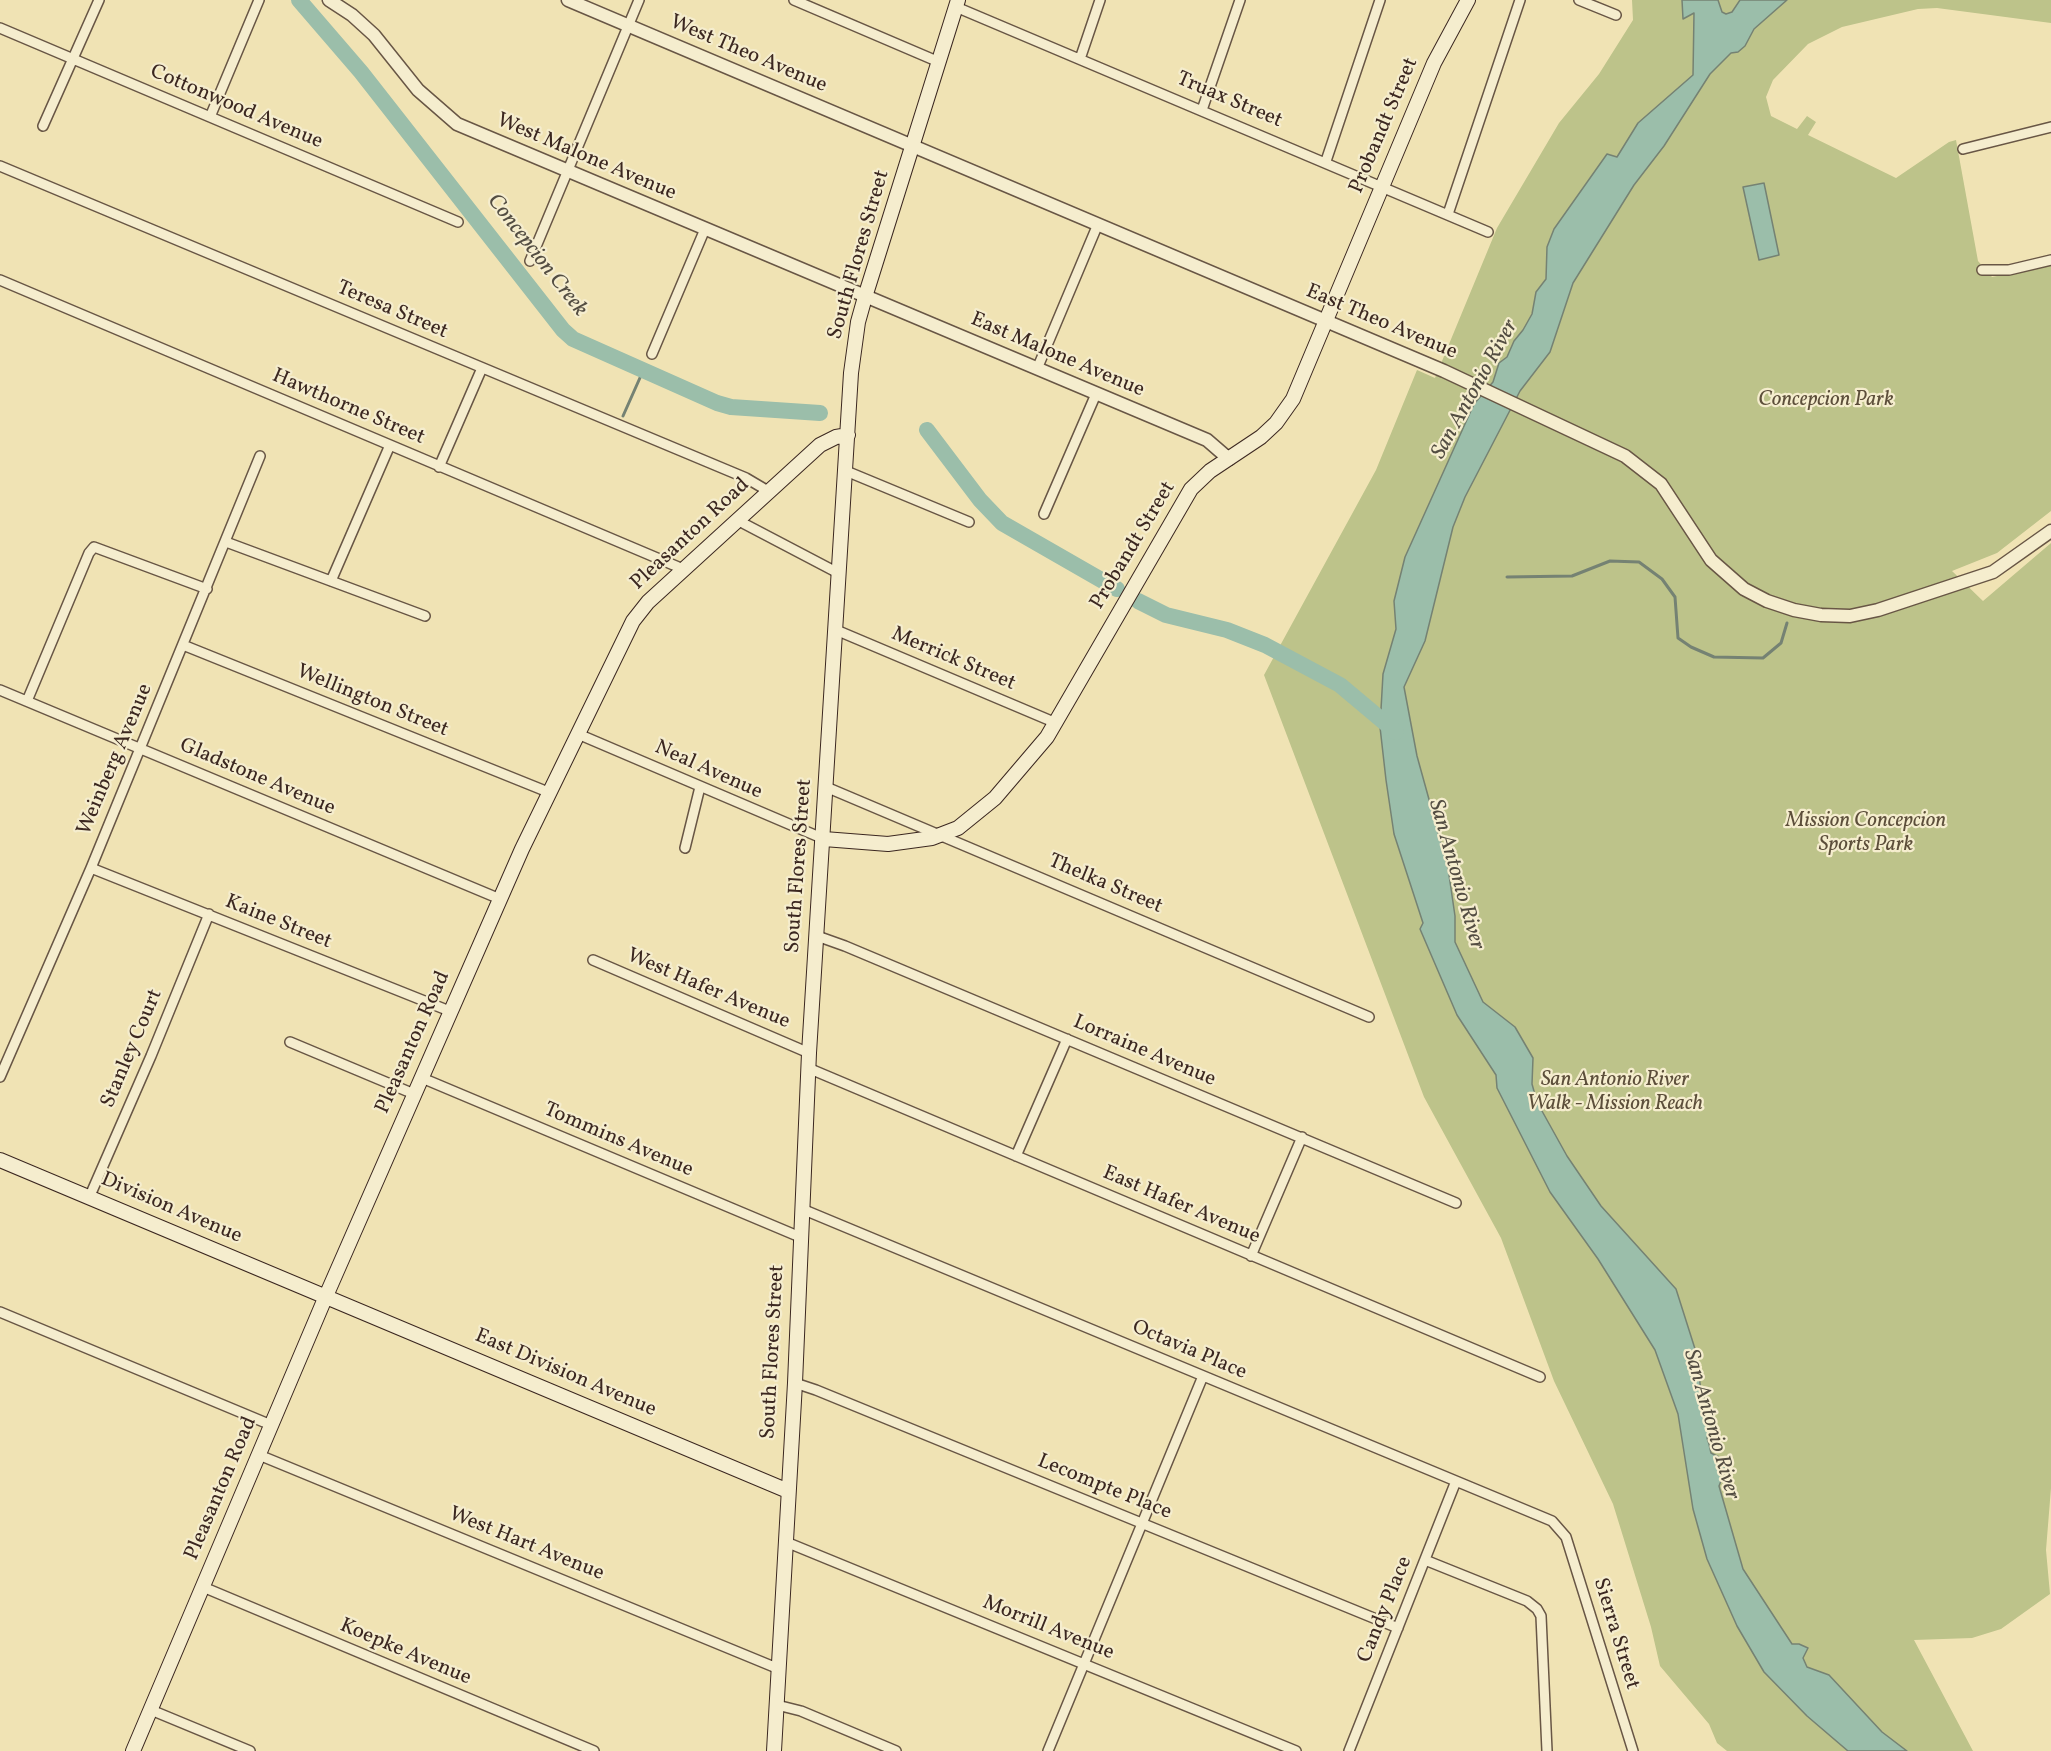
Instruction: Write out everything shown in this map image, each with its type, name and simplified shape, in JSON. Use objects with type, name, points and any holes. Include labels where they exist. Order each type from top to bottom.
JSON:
[{"type":"main road","name":"Probandt Street","points":[[824,839],[888,844],[941,835],[968,822],[995,798],[1056,723],[1180,505],[1202,479],[1261,437],[1282,416],[1293,399],[1434,63],[1468,0]]},
{"type":"main road","name":"South Flores Street","points":[[774,1751],[795,1383],[808,1068],[853,358],[865,297],[957,3]]},
{"type":"main road","name":"Pleasanton Road","points":[[133,1751],[326,1296],[500,899],[548,792],[638,612],[820,445],[836,437],[848,435]]},
{"type":"main road","name":"Division Avenue","points":[[0,1160],[326,1296]]},
{"type":"main road","name":"East Division Avenue","points":[[326,1296],[789,1491]]},
{"type":"street","points":[[43,126],[99,0]]},
{"type":"street","points":[[210,117],[260,0]]},
{"type":"street","name":"West Malone Avenue","points":[[329,0],[352,15],[375,35],[418,90],[446,116],[475,132],[865,297]]},
{"type":"street","name":"West Theo Avenue","points":[[568,0],[913,145]]},
{"type":"street","points":[[530,261],[639,0]]},
{"type":"street","points":[[794,0],[939,62]]},
{"type":"street","points":[[1080,59],[1100,0]]},
{"type":"street","points":[[1202,110],[1240,0]]},
{"type":"street","points":[[1326,161],[1380,0]]},
{"type":"street","points":[[1448,214],[1520,0]]},
{"type":"street","points":[[1579,0],[1616,15]]},
{"type":"street","name":"Truax Street","points":[[957,3],[1080,59],[1383,185],[1488,232]]},
{"type":"street","name":"Cottonwood Avenue","points":[[0,28],[458,222]]},
{"type":"street","points":[[1963,149],[2051,127]]},
{"type":"street","name":"East Theo Avenue","points":[[913,145],[1444,371],[1625,456],[1651,474],[1670,497],[1700,547],[1725,574],[1767,601],[1794,610],[1821,615],[1850,616],[1878,610],[1957,586],[1993,572],[2051,531]]},
{"type":"street","name":"Teresa Street","points":[[0,166],[746,478],[768,491]]},
{"type":"street","points":[[1037,369],[1098,224]]},
{"type":"street","points":[[652,354],[705,229]]},
{"type":"street","points":[[1982,270],[2008,270],[2051,260]]},
{"type":"street","name":"Hawthorne Street","points":[[0,280],[683,569]]},
{"type":"street","name":"East Malone Avenue","points":[[865,297],[1207,440],[1216,445],[1229,459]]},
{"type":"street","points":[[439,467],[482,368]]},
{"type":"street","points":[[1044,513],[1096,394]]},
{"type":"street","points":[[331,581],[390,445]]},
{"type":"street","name":"Weinberg Avenue","points":[[0,1077],[207,590],[260,456]]},
{"type":"street","points":[[846,471],[969,522]]},
{"type":"street","points":[[737,520],[840,574]]},
{"type":"street","points":[[226,542],[425,616]]},
{"type":"street","points":[[27,701],[94,547],[105,549],[207,590]]},
{"type":"street","name":"Merrick Street","points":[[836,630],[1056,723]]},
{"type":"street","name":"Wellington Street","points":[[183,645],[548,792]]},
{"type":"street","name":"Gladstone Avenue","points":[[0,690],[500,899]]},
{"type":"street","name":"Neal Avenue","points":[[578,734],[824,839]]},
{"type":"street","points":[[685,848],[700,787]]},
{"type":"street","name":"Thelka Street","points":[[826,787],[1369,1017]]},
{"type":"street","name":"Kaine Street","points":[[90,868],[452,1011]]},
{"type":"street","name":"Stanley Court","points":[[89,1198],[152,1056],[208,914]]},
{"type":"street","name":"Lorraine Avenue","points":[[817,936],[1456,1203]]},
{"type":"street","name":"West Hafer Avenue","points":[[593,960],[809,1053]]},
{"type":"street","points":[[1016,1156],[1067,1039]]},
{"type":"street","points":[[290,1042],[414,1094]]},
{"type":"street","name":"East Hafer Avenue","points":[[808,1068],[1540,1377]]},
{"type":"street","name":"Tommins Avenue","points":[[422,1078],[800,1237]]},
{"type":"street","points":[[1251,1256],[1302,1137]]},
{"type":"street","name":"Octavia Place","points":[[802,1209],[1552,1521],[1561,1529]]},
{"type":"street","points":[[0,1312],[272,1425]]},
{"type":"street","points":[[1048,1751],[1203,1376]]},
{"type":"street","name":"Lecompte Place","points":[[795,1383],[816,1389],[1398,1628]]},
{"type":"street","name":"West Hart Avenue","points":[[259,1455],[779,1669]]},
{"type":"street","name":"Candy Place","points":[[1349,1751],[1456,1481]]},
{"type":"street","name":"Sierra Street","points":[[1561,1529],[1566,1537],[1633,1751]]},
{"type":"street","name":"Morrill Avenue","points":[[786,1542],[1296,1751]]},
{"type":"street","points":[[1425,1560],[1527,1601],[1541,1616],[1547,1751]]},
{"type":"street","name":"Koepke Avenue","points":[[203,1587],[594,1751]]},
{"type":"street","points":[[777,1705],[801,1712],[896,1751]]},
{"type":"street","points":[[151,1710],[250,1751]]},
{"type":"green space","points":[[1632,0],[2051,0],[2051,23],[1937,8],[1918,9],[1842,27],[1808,44],[1773,80],[1766,97],[1771,116],[1797,129],[1807,116],[1816,122],[1808,135],[1896,178],[1949,142],[1956,140],[1978,261],[1992,277],[2051,265],[2051,511],[1997,553],[1952,571],[1983,601],[2051,543],[2051,1488],[2046,1550],[2050,1594],[2001,1629],[1972,1638],[1914,1640],[1973,1751],[1727,1751],[1717,1743],[1709,1724],[1660,1666],[1651,1627],[1613,1504],[1554,1381],[1501,1238],[1424,1097],[1264,675],[1376,470],[1417,370],[1435,378],[1497,228],[1559,123],[1599,74],[1633,20]]},
{"type":"water","name":"San Antonio River","points":[[1682,0],[1718,0],[1722,12],[1726,14],[1732,12],[1740,0],[1787,0],[1754,29],[1745,46],[1738,52],[1731,53],[1710,74],[1664,146],[1634,185],[1573,283],[1550,352],[1520,391],[1465,497],[1453,527],[1425,641],[1404,687],[1417,756],[1448,868],[1455,916],[1455,942],[1483,1002],[1515,1027],[1533,1058],[1532,1084],[1537,1102],[1567,1156],[1601,1206],[1676,1289],[1696,1352],[1701,1391],[1713,1419],[1707,1438],[1711,1453],[1719,1457],[1726,1469],[1719,1486],[1743,1569],[1792,1644],[1808,1648],[1803,1658],[1807,1667],[1829,1675],[1882,1732],[1907,1751],[1848,1751],[1807,1716],[1764,1672],[1737,1626],[1707,1559],[1693,1509],[1678,1414],[1655,1350],[1598,1259],[1550,1192],[1497,1088],[1496,1075],[1457,1015],[1420,929],[1423,923],[1394,834],[1386,780],[1380,727],[1383,674],[1396,629],[1394,601],[1405,557],[1474,404],[1493,382],[1499,363],[1507,357],[1514,341],[1532,314],[1536,292],[1546,279],[1547,247],[1554,229],[1607,154],[1617,157],[1638,123],[1693,75],[1694,13],[1683,19]]},
{"type":"water","points":[[1764,183],[1779,255],[1759,260],[1743,187]]},
{"type":"waterway","name":"Concepcion Creek","points":[[299,0],[361,72],[563,330],[573,339],[717,403],[731,407],[820,413]]},
{"type":"waterway","points":[[623,416],[643,371]]},
{"type":"waterway","name":"Concepcion Creek","points":[[927,430],[980,500],[1002,523],[1117,589]]},
{"type":"waterway","points":[[1507,577],[1572,576],[1610,561],[1639,562],[1662,579],[1675,597],[1678,638],[1691,647],[1714,657],[1763,658],[1781,643],[1787,623]]},
{"type":"waterway","name":"Concepcion Creek","points":[[1138,601],[1166,615],[1227,630],[1265,645],[1340,685],[1396,732]]},
{"type":"park label","name":"Concepcion Park","points":[[1826,401]]},
{"type":"park label","name":"Mission Concepcion Sports Park","points":[[1866,834]]},
{"type":"park label","name":"San Antonio River Walk - Mission Reach","points":[[1615,1093]]}]
